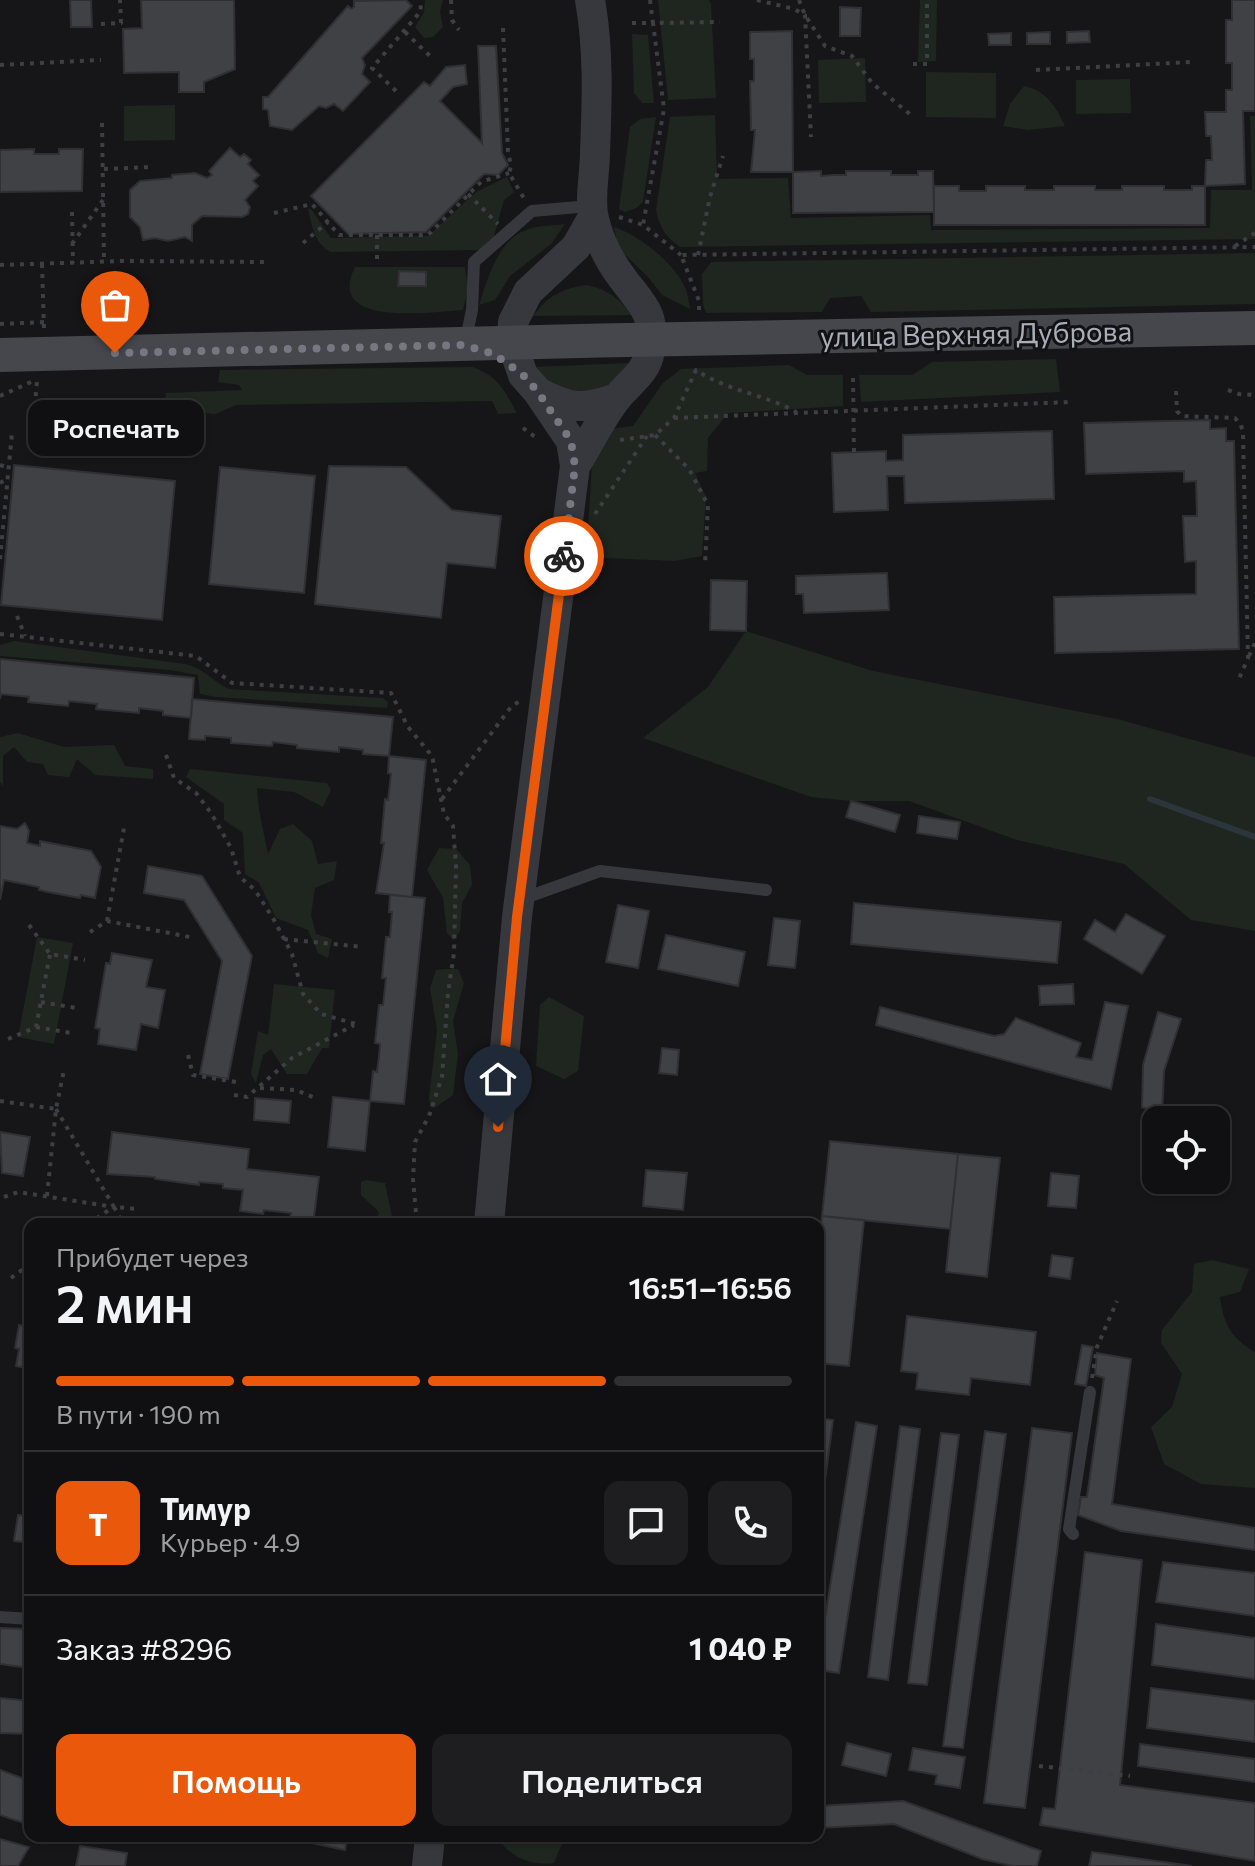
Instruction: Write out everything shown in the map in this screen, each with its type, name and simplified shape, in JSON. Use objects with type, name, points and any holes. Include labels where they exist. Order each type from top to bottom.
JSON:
[{"type":"main road","name":"улица Верхняя Дуброва","points":[[0,355],[652,338],[698,323],[935,336],[1255,328]]},
{"type":"street","points":[[575,466],[650,353],[652,338],[650,321],[606,252],[593,211],[597,111],[595,25],[590,0]]},
{"type":"street","points":[[490,1218],[519,900],[575,466],[571,441],[530,384],[512,343],[513,322],[536,285],[576,247],[593,211]]},
{"type":"street","name":"улица Верхняя Дуброва","points":[[464,345],[486,331],[536,285],[559,271],[574,267],[602,270],[631,288],[679,329],[698,323]]},
{"type":"street","name":"улица Верхняя Дуброва","points":[[464,345],[494,354],[558,404],[595,406],[627,388],[698,323]]},
{"type":"street","points":[[427,1866],[429,1842]]},
{"type":"lane","points":[[464,345],[472,310],[474,262],[532,211],[593,211]]},
{"type":"lane","points":[[519,900],[600,871],[766,890]]},
{"type":"lane","points":[[1073,1534],[1069,1529],[1090,1392]]},
{"type":"lane","points":[[0,1617],[24,1619]]},
{"type":"path","points":[[101,24],[121,23],[120,0]]},
{"type":"path","points":[[396,91],[372,68],[421,11],[420,0]]},
{"type":"path","points":[[451,0],[452,20],[459,30]]},
{"type":"path","points":[[643,225],[664,109],[650,0]]},
{"type":"path","points":[[757,0],[794,9],[805,15]]},
{"type":"path","points":[[799,0],[825,46],[852,56],[872,83],[911,115]]},
{"type":"path","points":[[913,64],[927,64],[927,0]]},
{"type":"path","points":[[805,15],[811,137]]},
{"type":"path","points":[[632,23],[720,22]]},
{"type":"path","points":[[503,28],[509,173],[518,188]]},
{"type":"path","points":[[405,32],[431,57]]},
{"type":"path","points":[[0,65],[101,60]]},
{"type":"path","points":[[1036,70],[1192,62]]},
{"type":"path","points":[[102,123],[104,261]]},
{"type":"path","points":[[698,255],[710,197],[723,156]]},
{"type":"path","points":[[104,169],[151,167]]},
{"type":"path","points":[[274,213],[312,204],[339,235],[428,235],[481,182],[509,173]]},
{"type":"path","points":[[468,194],[508,234]]},
{"type":"path","points":[[72,244],[104,199]]},
{"type":"path","points":[[593,211],[643,225],[681,255],[699,301],[698,323]]},
{"type":"path","points":[[72,212],[73,263]]},
{"type":"path","points":[[303,243],[328,222]]},
{"type":"path","points":[[1233,248],[1255,233]]},
{"type":"path","points":[[377,235],[377,261]]},
{"type":"path","points":[[681,255],[1255,247]]},
{"type":"path","points":[[0,265],[104,261],[266,262]]},
{"type":"path","points":[[0,324],[45,322],[42,264]]},
{"type":"path","points":[[616,441],[655,435],[674,418],[696,370],[728,387],[772,399],[798,413]]},
{"type":"path","points":[[853,378],[854,452]]},
{"type":"path","points":[[0,396],[37,379],[33,426]]},
{"type":"path","points":[[1228,390],[1255,395]]},
{"type":"path","points":[[1176,391],[1177,411],[1181,416],[1230,417],[1241,425],[1248,658]]},
{"type":"path","points":[[674,418],[1071,402]]},
{"type":"path","points":[[523,428],[545,445]]},
{"type":"path","points":[[0,557],[12,433]]},
{"type":"path","points":[[655,435],[689,469],[708,505],[705,565]]},
{"type":"path","points":[[595,514],[647,436]]},
{"type":"path","points":[[0,465],[9,468]]},
{"type":"path","points":[[0,483],[8,478]]},
{"type":"path","points":[[592,526],[596,499]]},
{"type":"path","points":[[17,616],[25,637]]},
{"type":"path","points":[[0,634],[196,656],[232,683],[391,693],[408,727],[432,756],[444,814],[453,826],[456,866],[454,953],[442,1077],[429,1116],[415,1142],[413,1179],[416,1218]]},
{"type":"path","points":[[1238,681],[1255,643]]},
{"type":"path","points":[[441,799],[511,707],[548,679]]},
{"type":"path","points":[[166,755],[174,778],[196,793],[211,813],[231,848],[240,877],[255,890],[284,939],[292,954],[303,994],[321,1014],[356,1024],[292,1058],[247,1097],[234,1095]]},
{"type":"path","points":[[107,921],[124,828]]},
{"type":"path","points":[[90,932],[107,921],[190,937]]},
{"type":"path","points":[[29,925],[50,954],[85,960]]},
{"type":"path","points":[[284,939],[363,947]]},
{"type":"path","points":[[36,1027],[50,954]]},
{"type":"path","points":[[41,1002],[76,1008]]},
{"type":"path","points":[[8,1039],[36,1027],[71,1033]]},
{"type":"path","points":[[188,1055],[193,1075],[236,1082]]},
{"type":"path","points":[[47,1196],[56,1109],[64,1070]]},
{"type":"path","points":[[260,1088],[296,1090],[315,1098]]},
{"type":"path","points":[[0,1101],[56,1109]]},
{"type":"path","points":[[56,1109],[120,1218]]},
{"type":"path","points":[[4,1197],[18,1192],[138,1209]]},
{"type":"path","points":[[97,1218],[114,1207]]},
{"type":"path","points":[[11,1278],[24,1268]]},
{"type":"path","points":[[1090,1392],[1097,1347],[1117,1301]]},
{"type":"path","points":[[1039,1766],[1130,1776]]},
{"type":"shaded area","points":[[425,0],[443,0],[440,11],[443,27],[433,37],[424,38],[415,27],[424,12]]},
{"type":"shaded area","points":[[658,0],[709,0],[716,98],[668,100]]},
{"type":"shaded area","points":[[920,0],[937,0],[936,61],[918,62]]},
{"type":"shaded area","points":[[632,34],[648,35],[654,103],[642,103],[634,93]]},
{"type":"shaded area","points":[[865,58],[866,102],[819,103],[818,60]]},
{"type":"shaded area","points":[[926,72],[996,73],[996,118],[926,117]]},
{"type":"shaded area","points":[[1130,79],[1131,113],[1076,114],[1076,80]]},
{"type":"shaded area","points":[[1024,86],[1038,91],[1049,100],[1065,126],[1028,130],[1003,126],[1010,104]]},
{"type":"shaded area","points":[[175,105],[175,140],[124,141],[124,106]]},
{"type":"shaded area","points":[[715,115],[717,179],[788,178],[791,218],[930,215],[931,230],[1210,228],[1211,190],[1252,190],[1250,116],[1255,116],[1255,239],[680,247],[664,231],[656,210],[670,117]]},
{"type":"shaded area","points":[[656,117],[643,202],[625,212],[619,209],[630,127],[640,119]]},
{"type":"shaded area","points":[[507,177],[514,192],[504,200],[493,240],[479,250],[331,252],[317,239],[308,208],[331,238],[428,236],[476,192]]},
{"type":"shaded area","points":[[565,224],[551,244],[510,276],[495,300],[479,305],[495,262],[508,242],[530,228]]},
{"type":"shaded area","points":[[614,227],[645,244],[666,261],[687,292],[690,309],[662,295],[618,248]]},
{"type":"shaded area","points":[[1255,253],[1255,304],[871,312],[861,296],[830,298],[822,312],[706,313],[703,304],[702,274],[711,262]]},
{"type":"shaded area","points":[[355,267],[465,267],[468,289],[463,310],[407,313],[367,308],[354,300],[349,286]]},
{"type":"shaded area","points":[[587,285],[612,295],[632,315],[533,316],[556,294]]},
{"type":"shaded area","points":[[1056,359],[1060,392],[861,402],[859,375],[912,375],[932,362]]},
{"type":"shaded area","points":[[631,363],[608,385],[583,394],[557,387],[533,367]]},
{"type":"shaded area","points":[[789,365],[807,375],[843,375],[843,406],[728,413],[708,438],[707,471],[695,473],[706,497],[702,556],[674,561],[605,558],[587,545],[592,464],[610,429],[633,426],[663,383],[681,369]]},
{"type":"shaded area","points":[[473,367],[495,380],[517,413],[498,414],[492,401],[236,405],[216,414],[163,410],[166,393],[242,390],[239,385],[218,382],[220,370]]},
{"type":"shaded area","points":[[746,631],[873,671],[1117,719],[1255,757],[1255,931],[1191,920],[1124,864],[1017,840],[909,801],[811,797],[643,738],[708,687]]},
{"type":"shaded area","points":[[14,641],[185,664],[229,689],[383,698],[388,702],[387,708],[216,697],[200,694],[198,675],[0,656],[0,645]]},
{"type":"shaded area","points":[[18,733],[64,747],[114,745],[125,766],[153,769],[153,779],[95,775],[77,759],[69,777],[48,775],[43,764],[27,762],[14,747],[3,756],[3,786],[0,782],[0,737]]},
{"type":"shaded area","points":[[190,769],[327,783],[331,790],[323,807],[294,792],[257,788],[268,854],[280,829],[293,824],[312,841],[318,864],[337,861],[334,880],[315,888],[311,915],[316,934],[332,939],[328,958],[318,953],[308,930],[276,918],[259,883],[245,874],[243,833],[224,820],[224,804],[186,777]]},
{"type":"shaded area","points":[[439,848],[456,849],[470,865],[472,885],[462,903],[460,931],[453,940],[447,933],[443,898],[427,870]]},
{"type":"shaded area","points":[[37,937],[73,943],[54,1044],[18,1037]]},
{"type":"shaded area","points":[[458,969],[464,983],[453,1021],[458,1054],[453,1095],[434,1108],[430,1107],[429,1098],[437,1030],[430,988],[436,970]]},
{"type":"shaded area","points":[[274,984],[335,990],[329,1048],[322,1048],[307,1074],[287,1074],[271,1049],[263,1055],[256,1083],[251,1074],[258,1031],[268,1035]]},
{"type":"shaded area","points":[[549,997],[584,1016],[578,1071],[564,1079],[536,1066],[540,1005]]},
{"type":"shaded area","points":[[361,1182],[385,1183],[392,1218],[378,1218],[379,1212],[361,1195]]},
{"type":"shaded area","points":[[1212,1260],[1249,1269],[1240,1292],[1220,1297],[1230,1330],[1255,1352],[1255,1488],[1201,1484],[1164,1464],[1151,1427],[1172,1407],[1182,1374],[1161,1343],[1162,1330],[1192,1292],[1194,1264]]},
{"type":"shaded area","points":[[501,1842],[563,1842],[554,1863],[528,1861]]},
{"type":"building","points":[[70,0],[91,0],[92,27],[71,27]]},
{"type":"building","points":[[141,0],[234,0],[235,69],[204,82],[204,92],[179,92],[179,72],[124,73],[123,29],[142,28]]},
{"type":"building","points":[[406,0],[412,6],[362,58],[365,65],[362,74],[370,82],[343,111],[334,104],[326,108],[319,106],[292,130],[270,126],[268,110],[263,109],[263,97],[268,97],[348,6],[351,9],[354,7],[354,1]]},
{"type":"building","points":[[1232,0],[1255,0],[1255,111],[1243,111],[1245,184],[1205,186],[1206,160],[1212,160],[1211,136],[1206,136],[1205,112],[1226,112],[1226,90],[1232,90],[1232,63],[1226,63],[1226,20],[1232,20]]},
{"type":"building","points":[[840,7],[861,8],[860,36],[840,36]]},
{"type":"building","points":[[792,31],[793,172],[751,172],[755,130],[751,130],[750,81],[754,81],[754,59],[750,59],[750,32]]},
{"type":"building","points":[[1089,31],[1090,42],[1067,43],[1067,32]]},
{"type":"building","points":[[1050,32],[1050,44],[1027,44],[1027,33]]},
{"type":"building","points":[[1011,33],[1011,45],[989,45],[988,34]]},
{"type":"building","points":[[478,46],[496,46],[502,153],[508,165],[498,175],[484,174],[426,232],[348,234],[311,196],[424,82],[430,86],[446,67],[465,65],[467,84],[453,87],[440,101],[482,143]]},
{"type":"building","points":[[230,148],[240,157],[244,154],[251,160],[248,164],[259,175],[253,181],[258,186],[245,200],[250,207],[248,214],[242,217],[202,216],[192,225],[192,241],[185,237],[168,241],[155,238],[143,240],[140,227],[130,217],[130,190],[140,181],[172,178],[172,175],[195,173],[207,178],[212,175],[209,171]]},
{"type":"building","points":[[34,149],[34,154],[59,154],[59,149],[83,149],[82,191],[0,192],[0,150]]},
{"type":"building","points":[[821,171],[821,176],[846,175],[846,171],[891,171],[891,175],[918,175],[918,171],[933,171],[934,212],[793,213],[793,172]]},
{"type":"building","points":[[934,186],[959,186],[959,191],[986,191],[986,186],[1054,190],[1054,186],[1095,186],[1095,190],[1122,190],[1122,186],[1164,186],[1164,190],[1192,190],[1192,186],[1205,186],[1205,225],[934,225]]},
{"type":"building","points":[[399,271],[426,272],[426,286],[398,286]]},
{"type":"building","points":[[1210,420],[1210,429],[1226,428],[1226,441],[1234,441],[1239,649],[1055,653],[1054,597],[1196,594],[1196,561],[1185,562],[1183,516],[1197,516],[1196,481],[1184,482],[1184,471],[1086,474],[1084,423]]},
{"type":"building","points":[[1052,431],[1054,499],[905,503],[904,476],[887,476],[888,510],[834,512],[832,453],[886,451],[886,461],[903,460],[903,435]]},
{"type":"building","points":[[14,465],[175,481],[162,620],[1,605]]},
{"type":"building","points":[[329,466],[406,467],[452,510],[501,516],[495,568],[447,563],[441,618],[315,604]]},
{"type":"building","points":[[220,467],[315,476],[304,593],[209,584]]},
{"type":"building","points":[[887,573],[889,610],[804,613],[803,594],[796,594],[796,576]]},
{"type":"building","points":[[711,580],[747,581],[746,631],[710,630]]},
{"type":"building","points":[[0,659],[194,678],[191,718],[139,708],[139,713],[96,709],[97,704],[69,701],[68,706],[28,702],[29,697],[1,694],[0,699]]},
{"type":"building","points":[[192,699],[393,717],[389,756],[363,754],[363,750],[339,747],[339,752],[273,742],[272,746],[231,743],[231,738],[205,736],[205,740],[189,739]]},
{"type":"building","points":[[389,756],[426,760],[412,897],[376,893],[384,843],[381,843],[385,799],[388,800],[391,774],[388,773]]},
{"type":"building","points":[[851,801],[900,815],[895,832],[846,817]]},
{"type":"building","points":[[919,816],[960,822],[957,839],[917,833]]},
{"type":"building","points":[[25,823],[29,831],[27,843],[40,846],[40,841],[91,851],[101,867],[95,898],[48,892],[39,890],[39,887],[4,880],[0,900],[0,826],[17,829]]},
{"type":"building","points":[[148,866],[202,876],[252,956],[228,1079],[200,1074],[222,961],[184,900],[144,893]]},
{"type":"building","points":[[390,895],[425,898],[404,1104],[370,1101],[373,1071],[377,1072],[379,1057],[380,1044],[375,1043],[386,978],[382,978],[386,937],[390,937]]},
{"type":"building","points":[[854,903],[1061,922],[1057,963],[851,944]]},
{"type":"building","points":[[618,905],[649,911],[638,968],[606,962]]},
{"type":"building","points":[[1126,914],[1165,936],[1142,974],[1084,939],[1095,920],[1115,932]]},
{"type":"building","points":[[774,918],[800,921],[795,968],[768,965]]},
{"type":"building","points":[[666,935],[745,952],[738,986],[658,969]]},
{"type":"building","points":[[112,953],[152,960],[146,987],[165,990],[158,1028],[141,1024],[136,1050],[98,1044],[100,1029],[95,1028],[106,963],[110,964]]},
{"type":"building","points":[[1073,984],[1074,1004],[1040,1005],[1039,986]]},
{"type":"building","points":[[1105,1002],[1128,1006],[1111,1089],[876,1025],[880,1007],[994,1036],[1004,1034],[1016,1018],[1081,1043],[1076,1057],[1092,1060]]},
{"type":"building","points":[[1158,1012],[1181,1019],[1164,1071],[1162,1106],[1142,1106],[1143,1065]]},
{"type":"building","points":[[662,1048],[679,1050],[677,1075],[659,1073]]},
{"type":"building","points":[[333,1097],[370,1101],[365,1151],[328,1147]]},
{"type":"building","points":[[255,1098],[291,1101],[289,1123],[254,1120]]},
{"type":"building","points":[[0,1132],[30,1137],[23,1176],[2,1173]]},
{"type":"building","points":[[112,1132],[249,1149],[247,1169],[319,1177],[314,1217],[320,1218],[290,1217],[291,1213],[264,1210],[263,1214],[240,1211],[243,1190],[223,1188],[223,1184],[199,1182],[199,1185],[155,1177],[107,1174]]},
{"type":"building","points":[[830,1141],[958,1154],[950,1229],[822,1216]]},
{"type":"building","points":[[958,1154],[1000,1158],[987,1277],[946,1272]]},
{"type":"building","points":[[646,1170],[687,1173],[683,1210],[643,1206]]},
{"type":"building","points":[[1051,1173],[1079,1176],[1076,1208],[1048,1206]]},
{"type":"building","points":[[822,1218],[864,1220],[849,1366],[824,1364]]},
{"type":"building","points":[[1052,1255],[1073,1258],[1070,1279],[1049,1276]]},
{"type":"building","points":[[907,1316],[1036,1332],[1030,1385],[971,1378],[969,1395],[916,1389],[918,1373],[901,1371]]},
{"type":"building","points":[[19,1325],[24,1326],[24,1368],[16,1366],[19,1349],[15,1348]]},
{"type":"building","points":[[1082,1345],[1093,1347],[1086,1386],[1075,1384]]},
{"type":"building","points":[[1097,1353],[1131,1359],[1112,1504],[1255,1528],[1255,1550],[1121,1531],[1078,1515],[1081,1497],[1087,1497],[1104,1378],[1095,1375]]},
{"type":"building","points":[[824,1419],[833,1420],[824,1487]]},
{"type":"building","points":[[856,1422],[877,1426],[839,1673],[824,1671],[824,1625]]},
{"type":"building","points":[[900,1426],[920,1429],[888,1680],[868,1677]]},
{"type":"building","points":[[1032,1428],[1072,1433],[1025,1808],[984,1803]]},
{"type":"building","points":[[985,1431],[1006,1434],[963,1748],[943,1746]]},
{"type":"building","points":[[941,1433],[959,1435],[927,1685],[908,1683]]},
{"type":"building","points":[[18,1515],[24,1516],[24,1542],[14,1541]]},
{"type":"building","points":[[1085,1552],[1142,1560],[1120,1785],[1255,1803],[1255,1861],[1040,1825],[1043,1808],[1055,1809]]},
{"type":"building","points":[[1163,1562],[1255,1573],[1255,1616],[1156,1602]]},
{"type":"building","points":[[1156,1624],[1255,1638],[1255,1679],[1152,1665]]},
{"type":"building","points":[[0,1628],[24,1629],[24,1667],[0,1664]]},
{"type":"building","points":[[1151,1688],[1255,1701],[1255,1742],[1147,1728]]},
{"type":"building","points":[[0,1698],[24,1700],[24,1734],[0,1733]]},
{"type":"building","points":[[847,1743],[891,1754],[886,1776],[842,1765]]},
{"type":"building","points":[[1140,1744],[1255,1759],[1255,1782],[1138,1766]]},
{"type":"building","points":[[913,1748],[965,1757],[960,1788],[935,1784],[937,1775],[909,1770]]},
{"type":"building","points":[[0,1770],[24,1779],[24,1823],[0,1815]]},
{"type":"building","points":[[903,1801],[1041,1851],[1037,1866],[1013,1866],[982,1859],[894,1824],[824,1828],[824,1806]]},
{"type":"building","points":[[0,1839],[29,1847],[18,1866],[0,1866]]},
{"type":"building","points":[[307,1842],[347,1842],[345,1850]]},
{"type":"building","points":[[80,1846],[127,1853],[125,1866],[76,1866]]},
{"type":"building","points":[[1092,1852],[1192,1866],[1089,1866]]},
{"type":"waterway","points":[[1150,799],[1255,837]]},
{"type":"way so far","points":[[115,353],[464,345],[494,354],[523,375],[571,441],[575,466],[564,556]]},
{"type":"place","name":"Роспечать","points":[[115,353]]},
{"type":"route","points":[[498,1127],[517,917],[564,556]]}]
